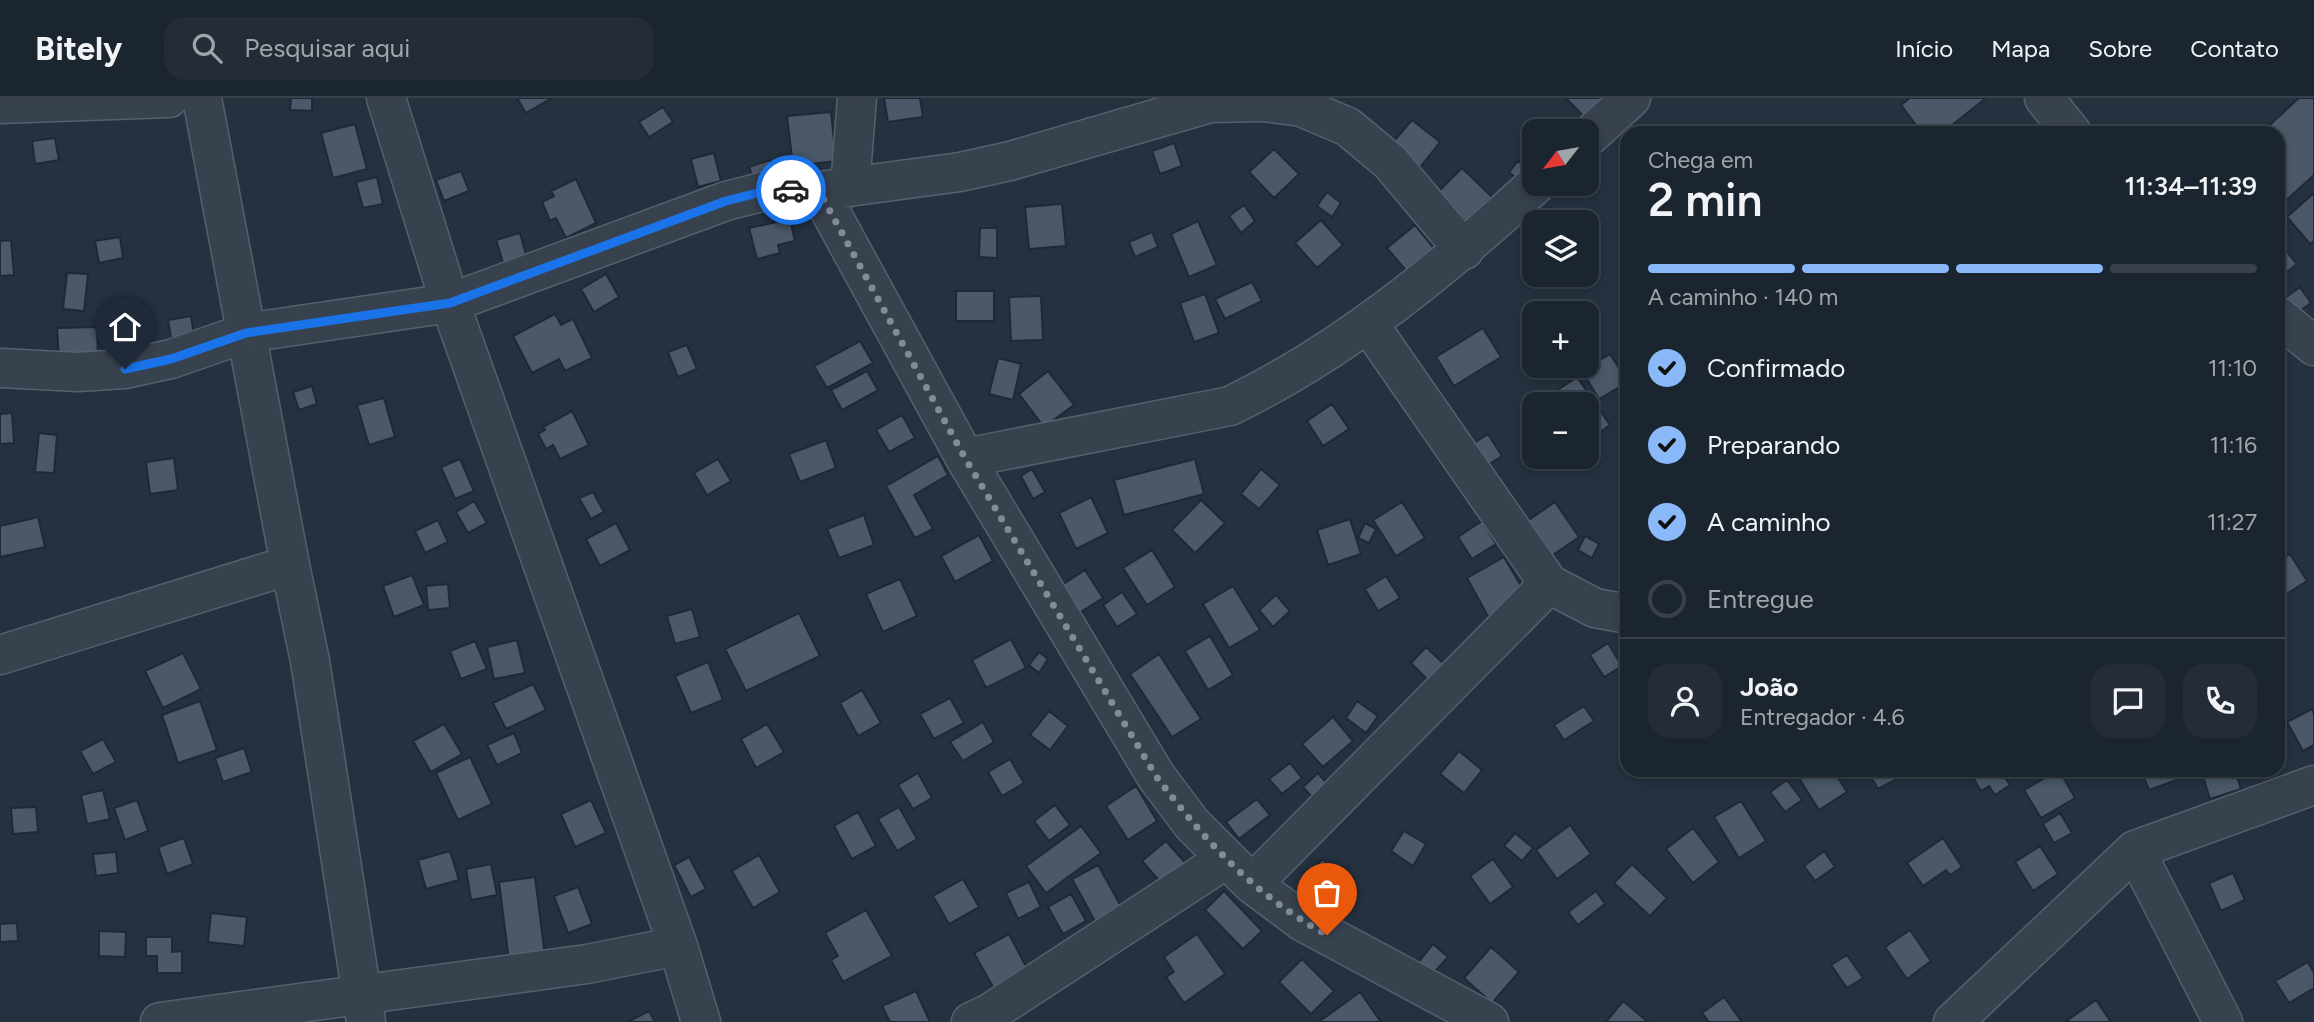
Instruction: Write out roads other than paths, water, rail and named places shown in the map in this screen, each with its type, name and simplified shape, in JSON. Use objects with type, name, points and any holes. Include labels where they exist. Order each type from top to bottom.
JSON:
[{"type":"street","points":[[0,104],[169,98]]},
{"type":"street","points":[[202,98],[310,661],[364,1008]]},
{"type":"street","points":[[386,98],[450,303],[678,946],[701,1022]]},
{"type":"street","points":[[857,98],[834,189],[965,458],[1156,776],[1192,824],[1239,872],[1303,922],[1475,1019]]},
{"type":"street","points":[[1600,126],[1631,98]]},
{"type":"street","points":[[2044,98],[2066,126]]},
{"type":"street","points":[[0,368],[78,372],[125,369],[171,359],[246,333],[450,303],[726,201],[773,189],[834,189],[960,172],[1010,161],[1210,103],[1263,102],[1301,107],[1348,127],[1390,162],[1464,250]]},
{"type":"street","points":[[965,458],[1230,406],[1262,390],[1368,323],[1464,250],[1523,196]]},
{"type":"street","points":[[2285,322],[2314,346]]},
{"type":"street","points":[[1368,323],[1549,584],[1595,608],[1620,613]]},
{"type":"street","points":[[0,655],[290,565]]},
{"type":"street","points":[[971,1022],[1239,872],[1549,584]]},
{"type":"street","points":[[1952,1022],[2135,850],[2314,785]]},
{"type":"street","points":[[2135,850],[2223,1022]]},
{"type":"street","points":[[160,1022],[364,1008],[678,946]]}]
